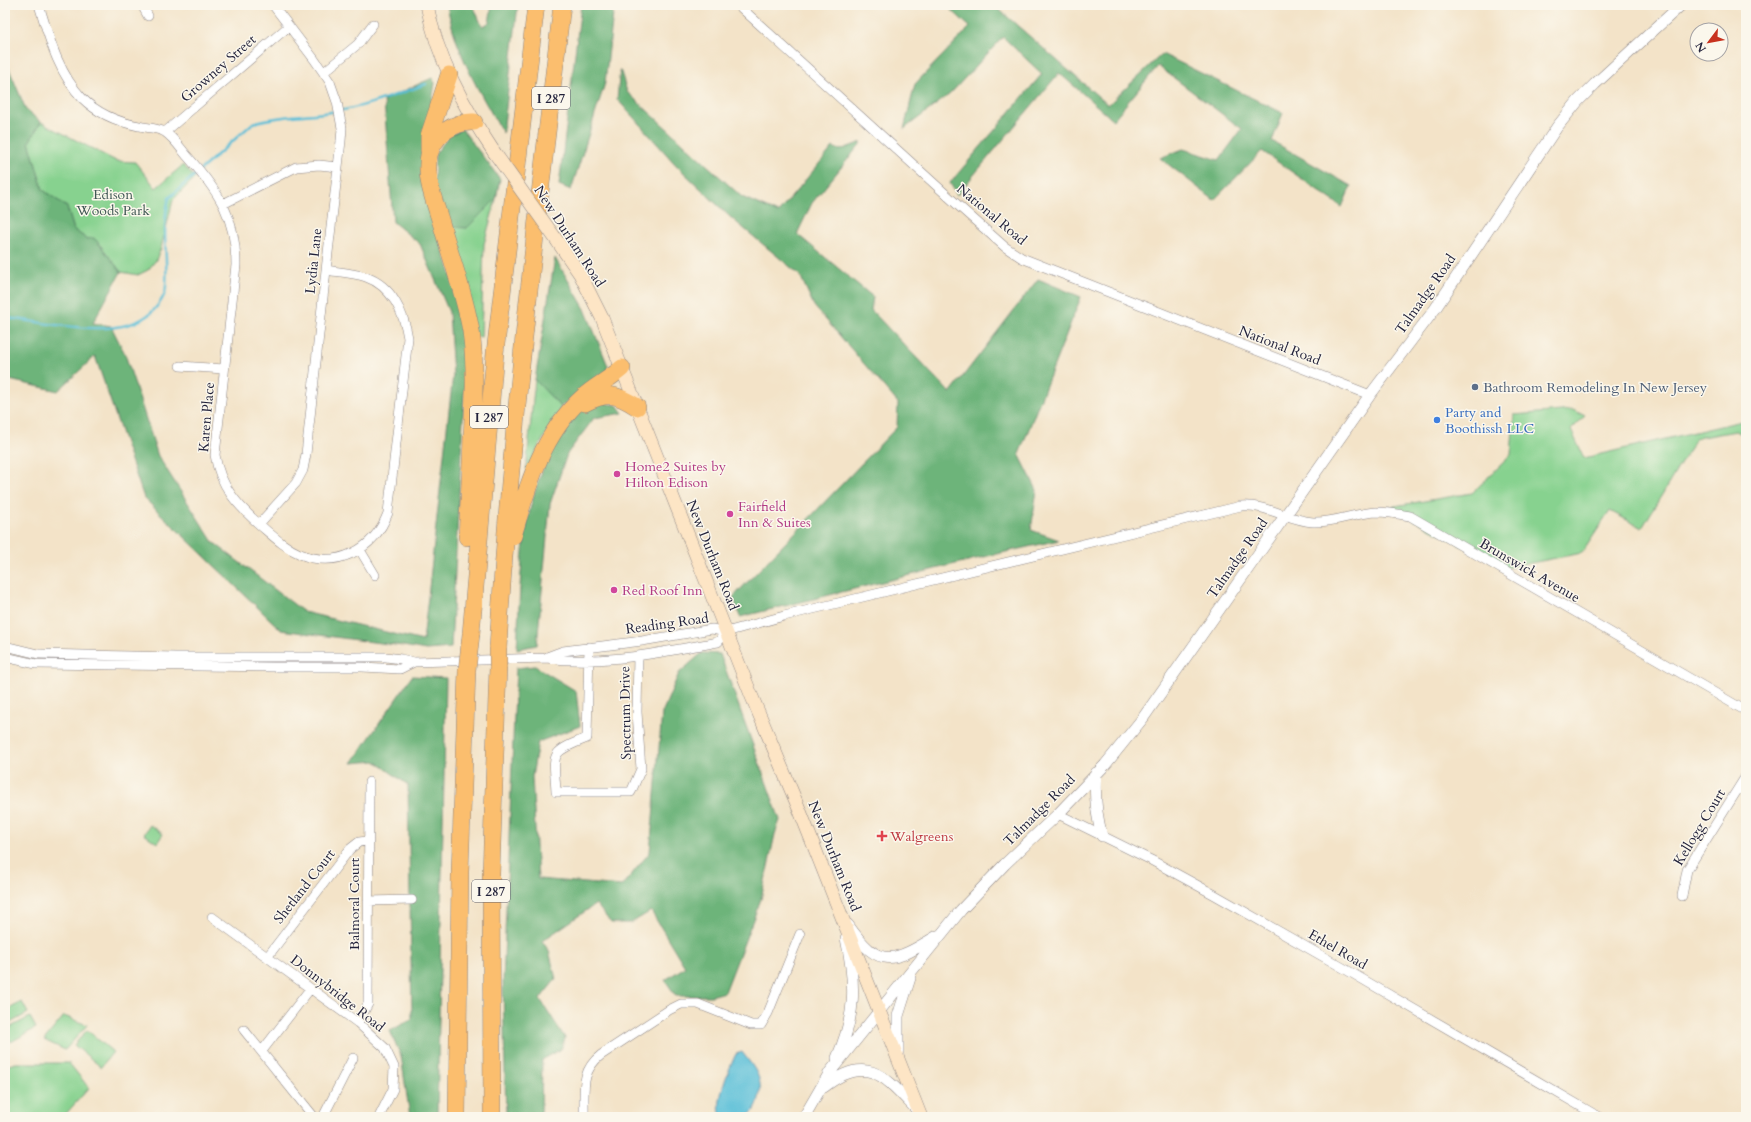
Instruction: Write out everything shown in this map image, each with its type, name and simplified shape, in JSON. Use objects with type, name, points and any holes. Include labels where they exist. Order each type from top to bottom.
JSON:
[{"type":"highway","name":"I 287","points":[[457,1117],[460,872],[467,670],[495,353],[536,5]]},
{"type":"highway","name":"I 287","points":[[492,1117],[491,874],[498,648],[502,577],[516,407],[562,5]]},
{"type":"highway","points":[[449,75],[429,136],[429,172],[434,199],[464,298],[471,330],[475,362],[475,394],[464,607],[472,617]]},
{"type":"highway","points":[[429,155],[445,130],[457,124],[474,122]]},
{"type":"highway","points":[[502,577],[518,518],[534,469],[548,442],[571,410],[582,398],[622,368]]},
{"type":"highway","points":[[571,410],[591,400],[607,395],[617,396],[637,407]]},
{"type":"main road","name":"New Durham Road","points":[[427,5],[432,29],[449,75],[465,107],[494,152],[580,274],[594,300],[726,632],[803,818],[920,1114]]},
{"type":"street","points":[[39,5],[61,69],[83,99],[115,119],[165,132]]},
{"type":"street","points":[[142,5],[148,16]]},
{"type":"street","name":"Lydia Lane","points":[[259,524],[296,484],[303,470],[342,141],[340,116],[334,91],[324,72],[273,5]]},
{"type":"street","name":"National Road","points":[[738,5],[972,218],[1005,247],[1022,258],[1370,395]]},
{"type":"street","name":"Talmadge Road","points":[[804,1117],[830,1072],[961,910],[1058,814],[1096,774],[1143,718],[1370,395],[1435,309],[1567,114],[1595,84],[1681,5]]},
{"type":"street","points":[[324,72],[358,44],[373,24]]},
{"type":"street","name":"Growney Street","points":[[165,132],[289,26]]},
{"type":"street","name":"Karen Place","points":[[165,132],[198,168],[224,204],[230,222],[236,252],[236,265],[215,455],[217,465],[226,488],[243,508],[281,543],[308,557],[329,559],[348,556],[360,550],[376,536],[385,522],[388,513],[408,338],[405,323],[398,306],[390,294],[366,277],[326,270]]},
{"type":"street","points":[[224,204],[296,167],[319,165],[338,167]]},
{"type":"street","points":[[180,366],[224,369]]},
{"type":"street","name":"Brunswick Avenue","points":[[726,632],[784,616],[1242,506],[1253,506],[1311,522],[1325,522],[1375,512],[1393,513],[1410,516],[1746,711]]},
{"type":"street","points":[[360,550],[375,575]]},
{"type":"street","name":"Reading Road","points":[[712,629],[726,632],[718,642],[638,656],[590,660],[546,658],[563,651],[642,641],[712,629]]},
{"type":"street","points":[[5,646],[38,654],[176,657],[386,657],[401,658],[414,662],[546,658]]},
{"type":"street","name":"Spectrum Drive","points":[[589,647],[590,660],[587,738],[563,747],[554,759],[556,792],[631,792],[641,769],[637,712],[638,656]]},
{"type":"street","points":[[5,657],[36,664],[362,667],[400,669],[414,662]]},
{"type":"street","points":[[1096,774],[1094,793],[1097,816],[1102,836]]},
{"type":"street","name":"Kellogg Court","points":[[1682,896],[1687,870],[1746,776]]},
{"type":"street","name":"Balmoral Court","points":[[358,1023],[368,1004],[369,782]]},
{"type":"street","name":"Ethel Road","points":[[1058,814],[1156,862],[1286,935],[1595,1116]]},
{"type":"street","name":"Shetland Court","points":[[268,956],[350,849],[359,842],[368,840]]},
{"type":"street","points":[[368,902],[412,900]]},
{"type":"street","name":"Donnybridge Road","points":[[212,916],[358,1023],[385,1048],[394,1067],[393,1089],[379,1117]]},
{"type":"street","points":[[842,916],[864,946],[877,955],[890,958],[901,957],[943,933]]},
{"type":"street","points":[[830,1072],[845,1040],[853,1002],[851,963],[842,916]]},
{"type":"street","points":[[584,1117],[584,1082],[586,1073],[591,1064],[601,1055],[675,1007],[689,1003],[698,1004],[751,1025],[760,1025],[768,1013],[800,934]]},
{"type":"street","points":[[898,1058],[898,1016],[913,970]]},
{"type":"street","points":[[262,1051],[310,989]]},
{"type":"street","points":[[244,1030],[314,1117]]},
{"type":"street","points":[[323,1117],[352,1058]]},
{"type":"street","points":[[819,1092],[833,1080],[845,1074],[865,1070],[884,1077],[920,1114]]},
{"type":"green space","points":[[447,5],[473,5],[482,26],[489,23],[492,5],[518,5],[503,133],[469,72],[462,56],[451,23]]},
{"type":"green space","points":[[581,5],[614,5],[605,83],[571,190],[559,185]]},
{"type":"green space","points":[[946,5],[994,5],[1108,105],[1162,54],[1283,113],[1272,141],[1351,186],[1342,207],[1262,151],[1214,200],[1160,158],[1183,149],[1219,160],[1242,129],[1158,66],[1113,120],[1059,73],[957,195],[950,183],[1042,74],[1003,37],[950,94],[904,129],[915,84],[970,27]]},
{"type":"green space","points":[[5,59],[26,110],[41,122],[29,142],[43,190],[67,207],[74,230],[87,239],[94,238],[121,272],[93,323],[111,326],[125,354],[158,456],[213,542],[304,612],[423,641],[453,375],[449,312],[420,244],[393,222],[384,100],[432,78],[435,83],[420,177],[459,300],[466,361],[451,648],[426,650],[281,630],[144,498],[95,356],[58,391],[5,379]]},
{"type":"green space","points":[[620,69],[627,92],[742,197],[778,213],[833,147],[840,150],[862,142],[812,203],[797,234],[873,297],[871,310],[950,393],[1038,279],[1081,297],[1019,454],[1037,490],[1031,530],[1059,540],[740,617],[733,597],[897,427],[898,403],[814,306],[800,275],[730,217],[676,165],[617,99]]},
{"type":"green space","name":"Edison Woods Park","points":[[41,122],[116,161],[135,162],[156,188],[183,165],[195,178],[173,200],[161,248],[156,260],[148,270],[138,275],[121,272],[96,240],[93,238],[87,239],[74,230],[67,207],[43,190],[29,142]]},
{"type":"green space","points":[[462,129],[500,179],[496,199],[467,228],[451,227],[445,222],[434,184],[435,154],[449,136]]},
{"type":"green space","points":[[496,199],[484,244],[481,337],[476,337],[445,222],[467,228]]},
{"type":"green space","points":[[555,258],[585,309],[608,366],[606,374],[581,390],[561,407],[535,380]]},
{"type":"green space","points":[[535,379],[561,407],[526,470]]},
{"type":"green space","points":[[600,403],[617,405],[623,413],[594,418],[567,454],[550,504],[537,645],[517,649],[525,535],[539,480],[550,454],[574,416],[586,408]]},
{"type":"green space","points":[[1573,410],[1585,416],[1571,430],[1584,458],[1746,420],[1746,436],[1736,431],[1696,438],[1642,528],[1610,511],[1582,553],[1505,568],[1389,507],[1472,493],[1511,455],[1514,415]]},
{"type":"green space","points":[[702,653],[720,654],[780,820],[775,834],[761,899],[725,992],[711,996],[676,996],[665,980],[685,967],[651,911],[631,923],[611,923],[596,904],[542,941],[549,951],[556,979],[540,999],[565,1038],[561,1049],[542,1060],[541,1117],[506,1117],[503,982],[516,668],[535,666],[576,691],[580,726],[538,742],[532,777],[538,879],[622,886],[650,852],[662,713],[679,673]]},
{"type":"green space","points":[[412,676],[446,678],[437,1117],[410,1117],[401,1056],[390,1031],[412,1019],[408,785],[375,761],[352,763]]},
{"type":"green space","points":[[150,825],[163,834],[157,843],[144,834]]},
{"type":"green space","points":[[22,1002],[28,1013],[5,1026],[5,1011]]},
{"type":"green space","points":[[64,1016],[87,1025],[65,1050],[44,1040]]},
{"type":"green space","points":[[30,1017],[36,1028],[11,1042],[5,1030]]},
{"type":"green space","points":[[87,1030],[113,1052],[101,1067],[74,1045]]},
{"type":"green space","points":[[16,1063],[69,1063],[89,1088],[63,1117],[5,1117],[5,1066]]},
{"type":"water","points":[[742,1052],[758,1075],[760,1094],[758,1102],[753,1111],[747,1116],[742,1118],[722,1117],[720,1112],[720,1104],[723,1086],[736,1054]]},
{"type":"waterway","points":[[5,318],[64,326],[108,328],[128,325],[145,317],[158,305],[164,296],[166,288],[165,220],[169,198],[253,123],[272,118],[343,110],[379,101],[426,84]]},
{"type":"place","name":"Bathroom Remodeling In New Jersey","points":[[1475,387]]},
{"type":"place","name":"Party and Boothissh LLC","points":[[1437,420]]},
{"type":"place","name":"Home2 Suites by Hilton Edison","points":[[617,474]]},
{"type":"place","name":"Fairfield Inn & Suites","points":[[730,514]]},
{"type":"place","name":"Red Roof Inn","points":[[614,590]]},
{"type":"place","name":"Walgreens","points":[[882,836]]}]
